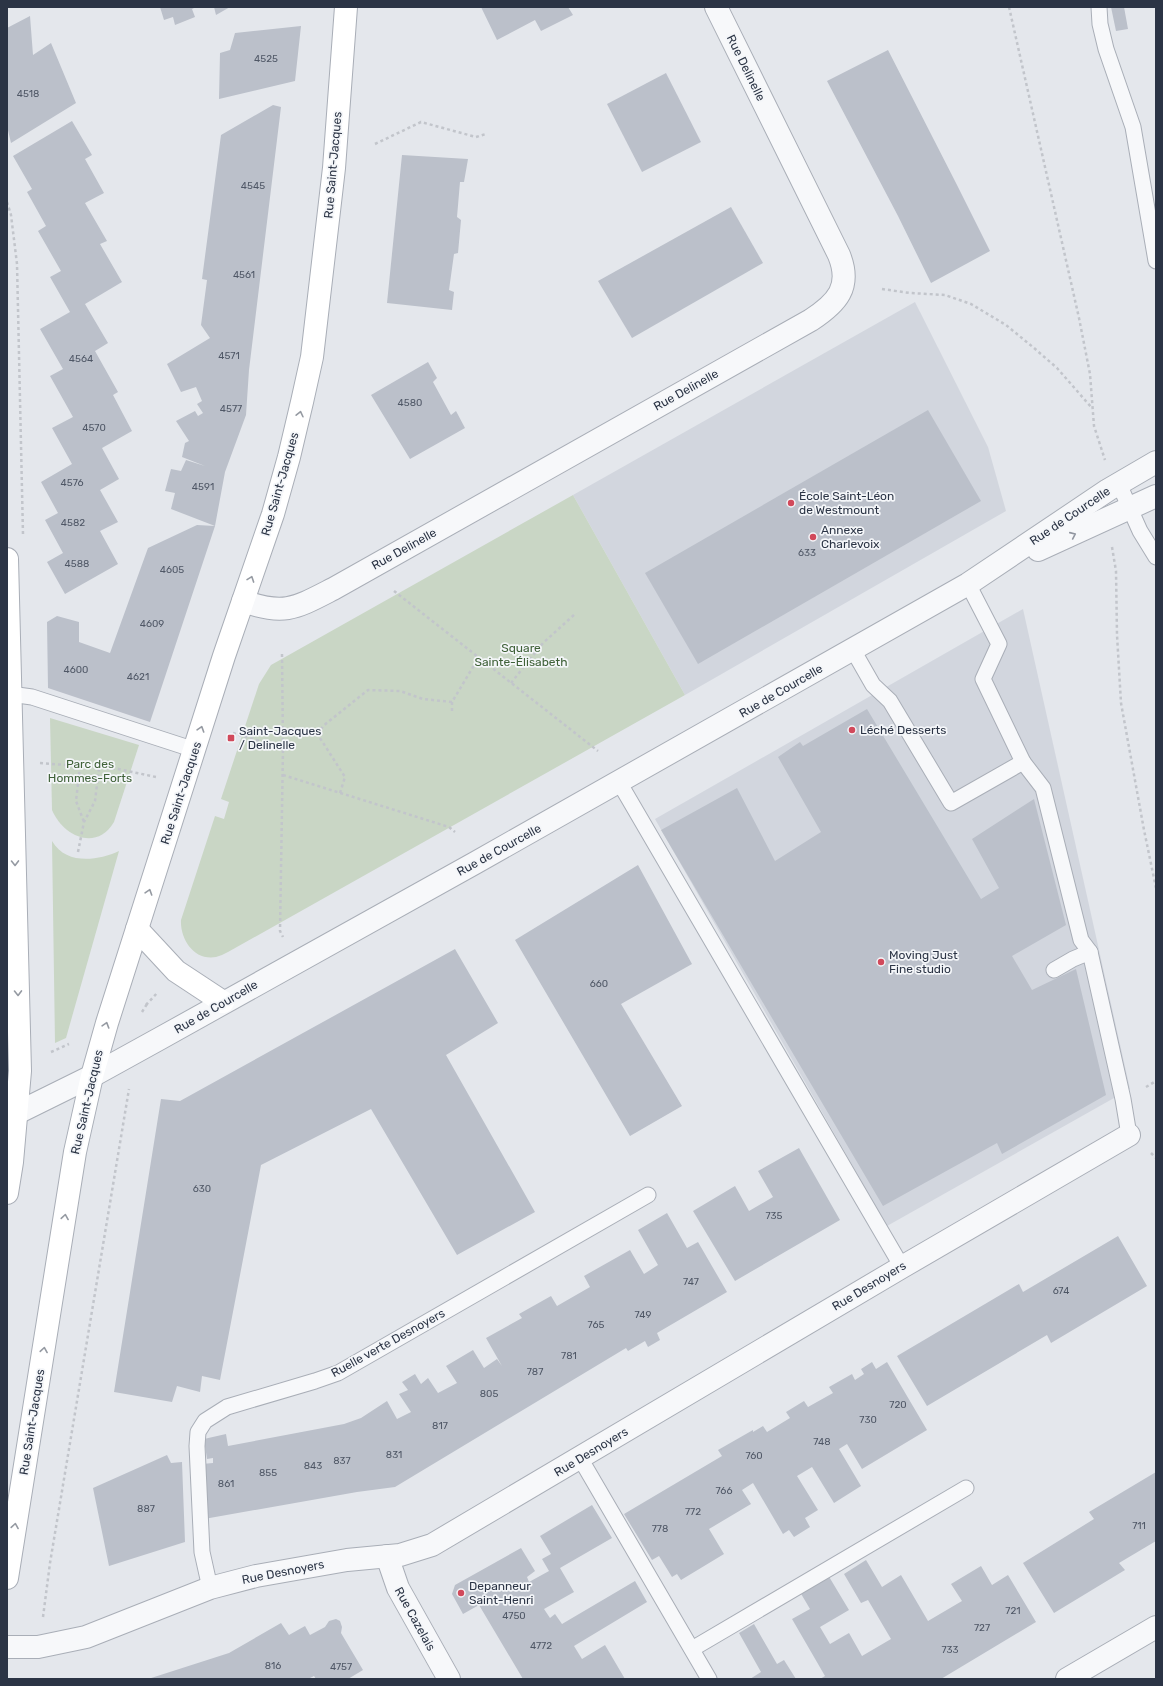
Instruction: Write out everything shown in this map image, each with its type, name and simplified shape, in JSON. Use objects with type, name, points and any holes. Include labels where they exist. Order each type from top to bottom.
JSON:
[{"type":"main road","name":"Rue Saint-Jacques","points":[[7,1578],[75,1152],[92,1076],[107,1023],[194,750],[243,601],[264,543],[290,457],[312,357],[334,168],[346,7]]},
{"type":"main road","points":[[7,559],[20,1071],[12,1115],[7,1193]]},
{"type":"main road","points":[[137,930],[176,971],[223,1002]]},
{"type":"street","name":"Rue Delinelle","points":[[243,601],[280,610],[297,606],[333,589],[810,320],[821,313],[838,296],[842,289],[845,275],[839,255],[716,7]]},
{"type":"street","name":"Rue de Courcelle","points":[[12,1115],[92,1076],[853,650],[977,579],[1119,484],[1156,462]]},
{"type":"street","name":"Rue de Courcelle","points":[[977,579],[1156,496]]},
{"type":"street","name":"Rue Desnoyers","points":[[7,1647],[38,1647],[86,1637],[210,1588],[256,1576],[347,1560],[413,1552],[442,1540],[902,1267],[1129,1135]]},
{"type":"street","name":"Rue Cazelais","points":[[387,1556],[398,1588],[449,1679]]},
{"type":"street","points":[[1067,1679],[1156,1627]]},
{"type":"lane","points":[[1099,7],[1100,24],[1106,50],[1133,127],[1156,261]]},
{"type":"lane","points":[[1119,484],[1140,531],[1156,557]]},
{"type":"lane","points":[[977,579],[999,644],[983,679],[1023,762],[1043,788],[1081,940],[1090,952],[1123,1099],[1129,1135]]},
{"type":"lane","points":[[853,650],[873,685],[890,701],[951,803],[1023,762]]},
{"type":"lane","points":[[10,694],[32,697],[194,750]]},
{"type":"lane","points":[[619,782],[902,1267]]},
{"type":"lane","points":[[1054,970],[1073,959],[1090,952]]},
{"type":"lane","name":"Ruelle verte Desnoyers","points":[[210,1588],[202,1552],[197,1446],[198,1432],[205,1422],[227,1406],[338,1373],[648,1195]]},
{"type":"lane","points":[[580,1458],[710,1679]]},
{"type":"lane","points":[[692,1649],[966,1488]]},
{"type":"path","points":[[1009,7],[1090,374],[1094,426],[1097,440],[1106,465]]},
{"type":"path","points":[[375,144],[421,122],[476,138],[486,134]]},
{"type":"path","points":[[882,289],[910,293],[945,295],[971,304],[1006,325],[1034,348],[1057,368],[1093,409]]},
{"type":"path","points":[[1112,548],[1116,571],[1116,621],[1121,703],[1156,888]]},
{"type":"path","points":[[394,591],[598,751]]},
{"type":"path","points":[[511,683],[543,644],[575,614]]},
{"type":"path","points":[[280,931],[283,775],[282,654]]},
{"type":"path","points":[[452,714],[452,702],[479,657]]},
{"type":"path","points":[[340,792],[345,777],[320,738],[320,731],[323,726],[368,690],[400,691],[423,699],[452,702]]},
{"type":"path","points":[[233,733],[283,748]]},
{"type":"path","points":[[154,784],[168,742]]},
{"type":"path","points":[[44,763],[131,771],[157,777]]},
{"type":"path","points":[[80,766],[76,801],[84,822]]},
{"type":"path","points":[[78,852],[84,822],[95,801],[99,768]]},
{"type":"path","points":[[283,775],[450,827],[455,832]]},
{"type":"path","points":[[147,1004],[148,1008]]},
{"type":"path","points":[[51,1052],[69,1044]]},
{"type":"path","points":[[50,1563],[127,1104]]},
{"type":"shaded area","name":"École Saint-Léon de Westmount","points":[[915,302],[988,447],[1006,511],[685,695],[573,495]]},
{"type":"shaded area","points":[[1023,609],[1130,1089],[887,1226],[655,819]]},
{"type":"green space","name":"Square Sainte-Élisabeth","points":[[573,495],[685,695],[228,952],[216,957],[208,957],[201,956],[195,952],[186,941],[181,927],[181,920],[215,816],[224,819],[229,802],[221,799],[259,684],[271,665]]},
{"type":"green space","name":"Parc des Hommes-Forts","points":[[50,718],[139,745],[114,822],[107,831],[98,836],[89,838],[80,837],[72,833],[57,819],[52,810]]},
{"type":"green space","points":[[52,841],[58,849],[65,854],[82,859],[92,859],[119,851],[66,1038],[55,1043]]},
{"type":"building","points":[[160,7],[196,7],[192,9],[195,17],[175,25],[173,17],[164,20]]},
{"type":"building","points":[[214,7],[230,7],[216,15]]},
{"type":"building","points":[[481,7],[568,7],[573,15],[541,31],[535,20],[497,40]]},
{"type":"building","points":[[1111,7],[1124,7],[1128,29],[1116,31]]},
{"type":"building","points":[[30,16],[33,55],[51,43],[76,103],[11,143],[7,126],[7,28]]},
{"type":"building","points":[[301,26],[295,81],[219,99],[220,53],[230,50],[235,33]]},
{"type":"building","points":[[888,50],[990,251],[931,283],[898,216],[827,81]]},
{"type":"building","points":[[666,73],[701,142],[642,172],[607,104]]},
{"type":"building","points":[[273,105],[281,107],[249,370],[246,415],[225,472],[215,526],[171,509],[175,493],[165,491],[171,469],[181,471],[186,460],[205,466],[182,457],[185,443],[189,441],[176,421],[195,411],[198,416],[203,413],[197,404],[202,401],[196,387],[181,392],[167,364],[210,338],[201,325],[207,280],[202,279],[221,135]]},
{"type":"building","points":[[72,121],[92,155],[85,159],[104,193],[85,203],[107,241],[100,244],[122,282],[85,304],[108,343],[95,351],[118,392],[113,395],[132,431],[102,448],[119,479],[100,490],[118,522],[100,531],[118,564],[65,594],[47,562],[63,553],[45,520],[58,513],[41,482],[72,464],[52,428],[73,417],[50,376],[63,369],[40,329],[70,312],[50,277],[61,271],[38,231],[46,226],[27,192],[32,189],[13,156]]},
{"type":"building","points":[[402,155],[468,159],[464,182],[460,182],[457,217],[461,220],[458,253],[454,254],[449,290],[454,292],[452,310],[387,303]]},
{"type":"building","points":[[731,207],[763,263],[632,338],[598,281]]},
{"type":"building","points":[[428,362],[437,378],[433,382],[451,415],[456,411],[465,428],[410,459],[371,395]]},
{"type":"building","name":"Annexe Charlevoix","points":[[928,410],[981,501],[698,664],[645,573]]},
{"type":"building","points":[[197,525],[215,526],[150,722],[48,688],[47,622],[57,616],[79,622],[79,642],[110,653],[148,548]]},
{"type":"building","points":[[867,709],[981,899],[999,888],[972,839],[1034,799],[1066,925],[1012,956],[1032,990],[1076,969],[1106,1095],[1002,1154],[997,1143],[883,1206],[661,830],[737,788],[775,861],[821,832],[778,757],[800,742],[803,746]]},
{"type":"building","points":[[638,865],[692,964],[621,1004],[682,1106],[630,1136],[515,940]]},
{"type":"building","points":[[455,949],[498,1023],[446,1055],[535,1212],[457,1255],[371,1109],[261,1165],[220,1380],[202,1376],[200,1392],[177,1386],[172,1402],[114,1392],[161,1099],[180,1101]]},
{"type":"building","points":[[799,1148],[840,1220],[735,1281],[693,1211],[735,1186],[749,1211],[773,1197],[758,1171]]},
{"type":"building","points":[[667,1213],[687,1248],[698,1242],[727,1292],[657,1333],[660,1340],[648,1347],[645,1341],[628,1351],[626,1348],[395,1487],[357,1492],[204,1519],[202,1464],[213,1463],[213,1458],[207,1459],[204,1439],[226,1434],[228,1446],[344,1424],[361,1418],[387,1401],[397,1419],[411,1412],[399,1394],[408,1390],[402,1382],[415,1374],[421,1384],[428,1378],[438,1393],[457,1383],[446,1366],[473,1350],[484,1368],[497,1359],[502,1366],[486,1338],[522,1318],[519,1314],[551,1296],[557,1306],[590,1287],[584,1276],[630,1250],[644,1274],[658,1265],[638,1230]]},
{"type":"building","points":[[1118,1236],[1147,1286],[1051,1343],[1047,1335],[927,1406],[897,1356],[1019,1284],[1023,1292]]},
{"type":"building","points":[[872,1362],[876,1369],[887,1362],[927,1430],[862,1469],[847,1444],[839,1449],[861,1486],[834,1503],[812,1467],[797,1476],[818,1510],[805,1518],[810,1527],[794,1537],[789,1530],[783,1534],[753,1483],[742,1490],[751,1504],[709,1529],[724,1554],[681,1580],[677,1574],[672,1577],[659,1556],[652,1560],[624,1514],[722,1456],[718,1450],[763,1426],[767,1432],[790,1418],[786,1412],[804,1401],[808,1407],[833,1393],[829,1387],[852,1374],[855,1380],[864,1374],[861,1369]]},
{"type":"building","points":[[167,1455],[171,1463],[182,1462],[185,1542],[109,1566],[93,1488]]},
{"type":"building","points":[[1156,1472],[1156,1541],[1119,1563],[1125,1570],[1054,1613],[1023,1563],[1094,1519],[1089,1512]]},
{"type":"building","points":[[592,1505],[612,1538],[560,1568],[574,1592],[544,1609],[550,1618],[555,1614],[562,1624],[635,1581],[647,1602],[574,1646],[582,1659],[605,1645],[625,1679],[523,1679],[479,1605],[463,1614],[452,1594],[455,1585],[521,1548],[535,1571],[527,1577],[529,1582],[549,1571],[542,1559],[551,1554],[540,1536]]},
{"type":"building","points":[[866,1560],[882,1587],[901,1575],[928,1621],[962,1601],[951,1584],[981,1566],[992,1585],[1008,1575],[1036,1622],[941,1679],[820,1679],[825,1676],[792,1619],[810,1609],[800,1592],[828,1575],[849,1610],[820,1627],[830,1644],[849,1633],[862,1656],[891,1639],[868,1600],[861,1603],[844,1574]]},
{"type":"building","points":[[336,1619],[340,1621],[342,1627],[341,1633],[363,1670],[348,1679],[316,1679],[314,1676],[308,1679],[148,1679],[229,1653],[281,1623],[289,1635],[305,1626],[310,1635],[325,1627],[329,1621]]},
{"type":"building","points":[[754,1624],[777,1664],[784,1660],[796,1679],[750,1679],[761,1672],[739,1633]]},
{"type":"place","name":"École Saint-Léon de Westmount","points":[[791,503]]},
{"type":"place","name":"Annexe Charlevoix","points":[[813,537]]},
{"type":"place","name":"Léché Desserts","points":[[852,730]]},
{"type":"place","name":"Saint-Jacques / Delinelle","points":[[231,738]]},
{"type":"place","name":"Moving Just Fine studio","points":[[881,962]]},
{"type":"place","name":"Depanneur Saint-Henri","points":[[461,1593]]}]
